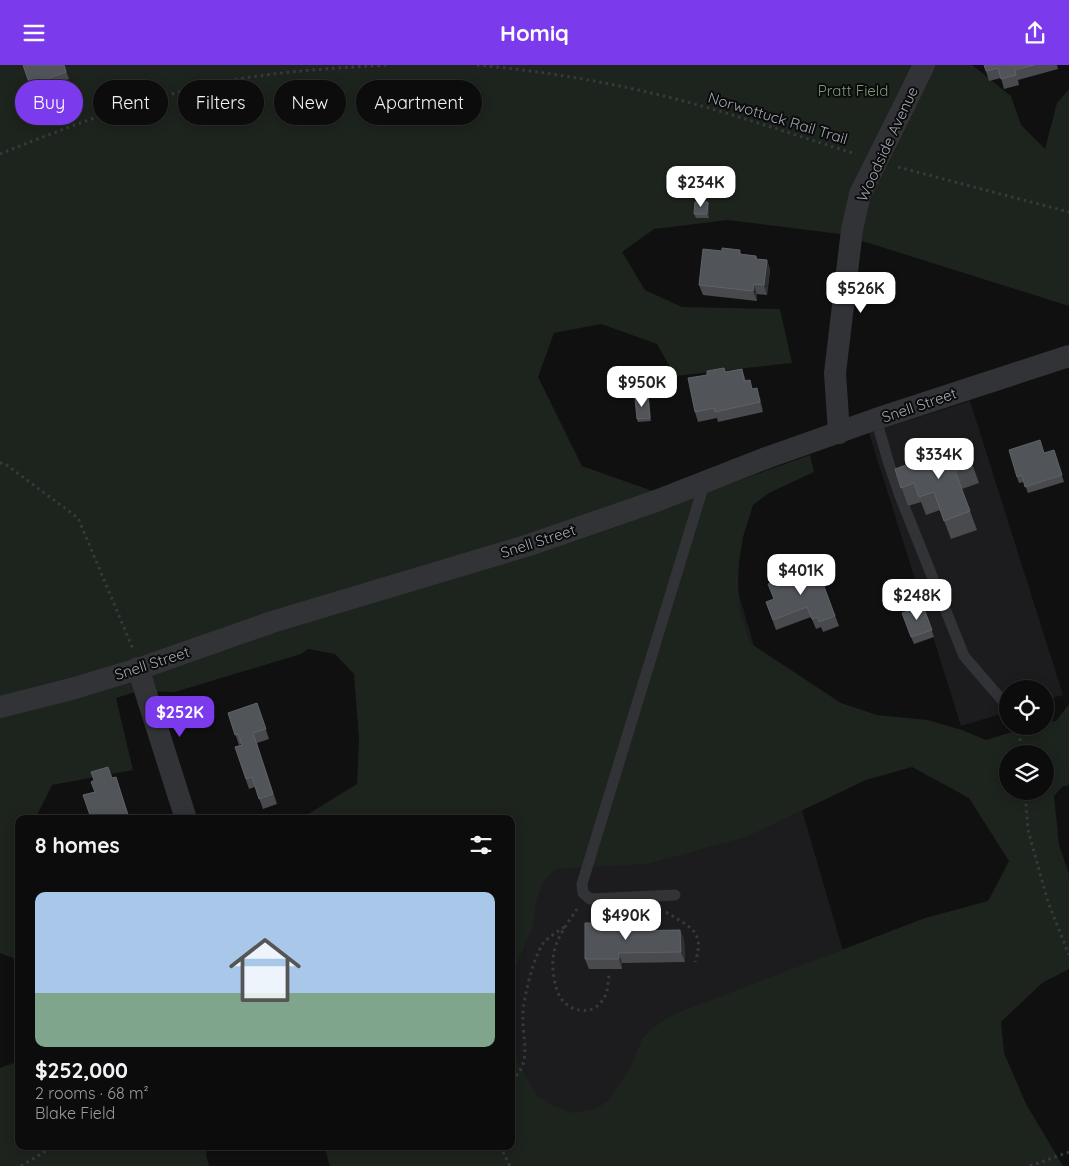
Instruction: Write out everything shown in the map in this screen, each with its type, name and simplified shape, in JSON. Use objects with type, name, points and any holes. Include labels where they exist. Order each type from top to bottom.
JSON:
[{"type":"street","name":"Woodside Avenue","points":[[839,433],[835,373],[852,230],[860,194],[924,65]]},
{"type":"street","name":"Snell Street","points":[[0,707],[75,688],[140,668],[272,622],[529,545],[656,501],[876,419],[1069,356]]},
{"type":"street","points":[[140,668],[185,815]]},
{"type":"lane","points":[[876,419],[900,496],[964,656],[999,697]]},
{"type":"lane","points":[[675,895],[590,899],[583,893],[582,884],[706,481]]},
{"type":"path","points":[[0,154],[62,129],[136,105],[232,80],[290,72],[387,65]]},
{"type":"path","name":"Norwottuck Rail Trail","points":[[476,65],[530,70],[639,90],[693,104],[860,155]]},
{"type":"path","points":[[897,167],[1069,212]]},
{"type":"path","points":[[0,463],[4,463],[78,518],[140,668]]},
{"type":"path","points":[[1025,800],[1030,839],[1048,902],[1069,955]]},
{"type":"path","points":[[586,896],[558,939],[553,953],[557,988],[564,1003],[575,1010],[593,1009],[598,1007],[605,997],[609,975]]},
{"type":"path","points":[[650,896],[661,909],[684,923],[697,936],[700,943],[695,962]]},
{"type":"path","points":[[515,1077],[518,1075],[526,1055],[522,1016],[527,986],[541,947],[550,937],[568,925]]},
{"type":"path","points":[[21,1166],[47,1150]]},
{"type":"path","points":[[502,1150],[510,1166]]},
{"type":"path","points":[[1030,1166],[1069,1152]]},
{"type":"shaded area","points":[[970,401],[1063,695],[1054,698],[1054,680],[999,680],[999,714],[961,726],[869,433]]},
{"type":"shaded area","points":[[711,499],[863,1019],[520,1149],[515,1127],[514,815]]},
{"type":"green space","name":"Pratt Field","points":[[0,65],[972,65],[1011,96],[1021,125],[1045,149],[1057,103],[1069,89],[1069,306],[840,234],[728,220],[654,229],[622,252],[645,290],[682,307],[780,309],[792,363],[675,376],[657,344],[601,324],[554,333],[538,377],[582,466],[681,501],[810,455],[814,472],[769,493],[753,505],[743,537],[739,562],[740,612],[750,643],[841,703],[877,715],[928,720],[962,730],[986,740],[1002,735],[1054,735],[1054,721],[1069,704],[1069,785],[1062,787],[1054,796],[1059,845],[1069,874],[1069,969],[1042,983],[1001,1022],[1004,1053],[1026,1104],[1063,1166],[330,1166],[325,1150],[515,1150],[515,1057],[537,1095],[549,1104],[574,1113],[595,1109],[608,1101],[630,1068],[642,1039],[650,1030],[672,1015],[925,918],[988,901],[1009,861],[969,798],[912,767],[866,780],[746,837],[647,864],[555,869],[543,882],[537,898],[532,929],[515,968],[515,815],[307,815],[357,784],[359,739],[354,674],[335,654],[308,649],[301,654],[175,692],[139,691],[116,698],[133,770],[52,785],[37,815],[15,815],[15,959],[0,953]]},
{"type":"green space","points":[[15,1062],[15,1150],[207,1150],[206,1155],[209,1166],[0,1166],[0,1068]]},
{"type":"building","points":[[23,65],[64,65],[66,72],[44,80],[28,80]]},
{"type":"building","points":[[984,65],[1034,65],[1015,70],[1016,75],[1001,79],[998,68],[986,71]]},
{"type":"building","points":[[695,202],[708,202],[707,214],[694,214]]},
{"type":"building","points":[[722,248],[740,250],[739,254],[756,256],[756,259],[767,260],[764,285],[754,284],[753,291],[699,285],[703,249],[722,251]]},
{"type":"building","points":[[724,368],[725,372],[742,369],[744,381],[750,380],[752,389],[757,388],[760,402],[715,412],[714,408],[695,412],[688,378],[707,375],[707,371]]},
{"type":"building","points":[[648,397],[650,418],[637,419],[635,398]]},
{"type":"building","points":[[1040,440],[1044,453],[1054,450],[1062,475],[1025,487],[1022,475],[1017,477],[1009,450]]},
{"type":"building","points":[[965,444],[972,464],[955,471],[970,511],[944,521],[934,492],[919,497],[914,483],[901,488],[895,469]]},
{"type":"building","points":[[816,565],[835,616],[819,622],[817,617],[812,619],[807,607],[773,620],[766,602],[774,599],[768,584]]},
{"type":"building","points":[[923,606],[932,630],[911,637],[902,613]]},
{"type":"building","points":[[257,703],[266,729],[253,733],[273,794],[259,799],[252,777],[246,779],[235,747],[242,745],[238,734],[235,735],[228,713]]},
{"type":"building","points":[[108,767],[112,778],[116,777],[128,815],[90,815],[83,795],[95,792],[91,782],[94,780],[91,772]]},
{"type":"building","points":[[597,918],[611,918],[611,923],[622,922],[622,931],[680,930],[681,952],[619,953],[619,959],[585,959],[585,923],[597,923]]}]
